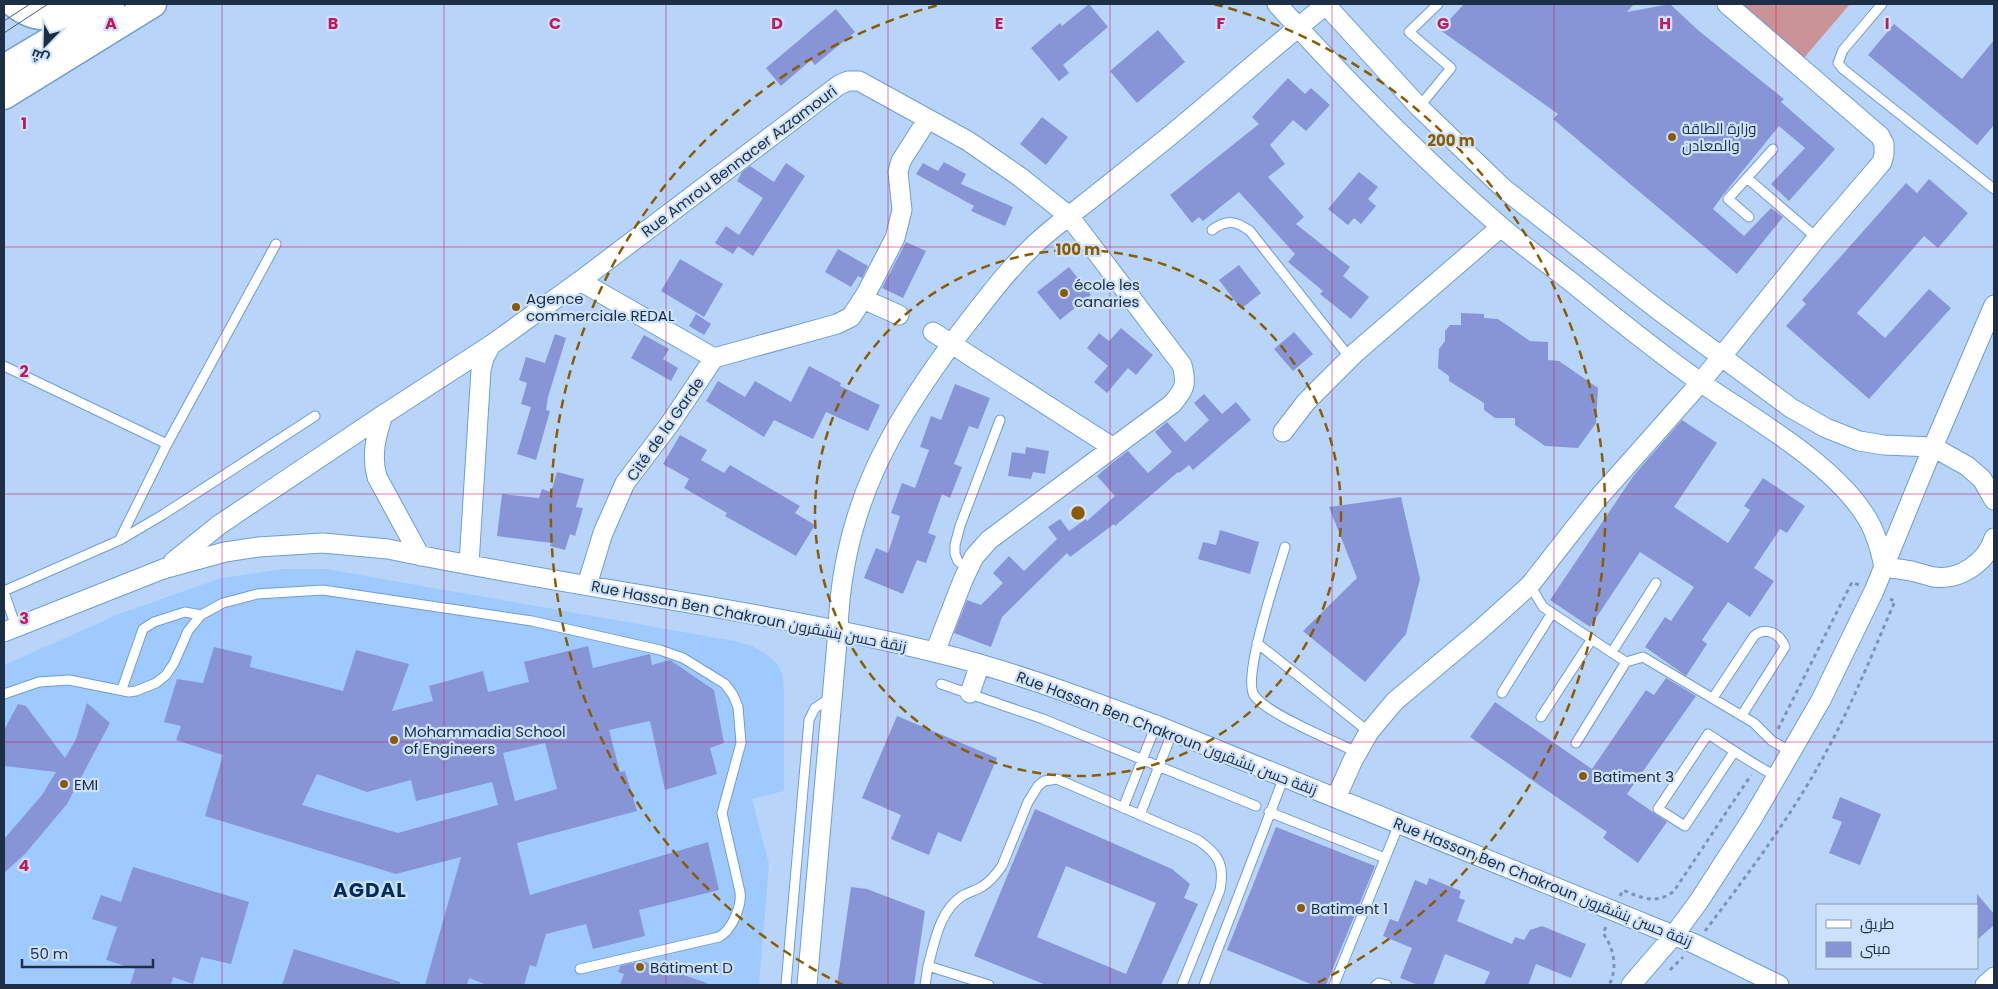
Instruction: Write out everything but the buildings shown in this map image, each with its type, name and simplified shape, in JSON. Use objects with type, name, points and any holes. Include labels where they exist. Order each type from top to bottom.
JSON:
[{"type":"street","points":[[14,4],[31,13],[55,16],[94,4]]},
{"type":"street","points":[[4,68],[111,4]]},
{"type":"street","points":[[4,96],[153,4]]},
{"type":"street","points":[[1277,4],[1350,84],[1408,141],[1501,227],[1615,318],[1701,382],[1802,452],[1845,490],[1864,513],[1878,542],[1884,567]]},
{"type":"street","points":[[807,985],[838,630],[839,597],[844,564],[862,499],[874,468],[908,408],[951,344],[1009,272],[1032,247],[1171,135],[1326,4],[1419,108],[1502,188],[1642,298],[1791,408],[1826,428],[1859,441],[1884,445],[1933,447],[1967,466],[1982,479],[1994,500]]},
{"type":"street","points":[[1336,798],[1357,752],[1369,732],[1395,701],[1480,630],[1530,585],[1599,498],[1701,382],[1817,238],[1882,162],[1884,144],[1880,136],[1727,4]]},
{"type":"street","name":"Rue Amrou Bennacer Azzamouri","points":[[163,569],[219,525],[491,345],[580,281],[839,85],[848,81],[859,81],[968,141],[1020,177],[1069,216],[1182,365],[1186,378],[1182,392],[1172,404],[989,540],[974,557],[935,652]]},
{"type":"street","points":[[580,281],[714,358],[837,324],[851,316],[863,299],[895,238],[902,210],[898,172],[901,161],[927,120]]},
{"type":"street","points":[[1283,432],[1306,402],[1350,358],[1501,227]]},
{"type":"street","points":[[863,299],[899,315]]},
{"type":"street","points":[[1631,985],[1674,936],[1726,860],[1778,777],[1821,700],[1884,567],[1994,306]]},
{"type":"street","points":[[933,332],[1112,447]]},
{"type":"street","points":[[468,564],[481,370],[484,358],[491,345]]},
{"type":"street","name":"Cité de la Garde","points":[[587,585],[603,533],[626,483],[669,425],[714,358]]},
{"type":"street","points":[[383,415],[376,436],[373,464],[382,489],[420,556]]},
{"type":"street","points":[[1884,567],[1935,577],[1958,575],[1977,564],[1992,547],[1994,538]]},
{"type":"street","name":"Rue Hassan Ben Chakroun زنقة حسن بنشقرون","points":[[10,630],[163,569],[226,552],[290,544],[356,545],[838,630],[980,664],[1073,694],[1336,798],[1702,947],[1779,985]]},
{"type":"street","points":[[970,693],[980,664]]},
{"type":"street","points":[[1985,985],[1994,977]]},
{"type":"lane","points":[[1419,108],[1451,68],[1410,32],[1438,4]]},
{"type":"lane","points":[[1882,4],[1843,50],[1838,58],[1838,63],[1843,69],[1994,189]]},
{"type":"lane","points":[[1749,217],[1728,199],[1773,149]]},
{"type":"lane","points":[[1747,178],[1817,238]]},
{"type":"lane","points":[[1212,230],[1221,223],[1238,223],[1250,231],[1350,358]]},
{"type":"lane","points":[[120,540],[166,444],[276,244]]},
{"type":"lane","points":[[4,366],[166,444]]},
{"type":"lane","points":[[10,630],[4,591],[120,540],[164,514],[315,416]]},
{"type":"lane","points":[[968,570],[958,561],[955,554],[955,545],[960,526],[1000,420]]},
{"type":"lane","points":[[1285,547],[1257,643],[1251,685],[1254,695],[1278,714],[1357,752]]},
{"type":"lane","points":[[1612,652],[1656,583]]},
{"type":"lane","points":[[1530,585],[1543,607],[1626,662]]},
{"type":"lane","points":[[4,694],[39,682],[69,680],[129,692],[136,691],[156,684],[166,675],[174,663],[188,631],[200,615],[223,603],[257,594],[323,590],[532,622],[660,650],[683,658],[725,684],[734,695],[738,707],[740,744],[722,813],[741,899],[729,929],[718,937],[580,969]]},
{"type":"lane","points":[[122,690],[143,629],[154,622],[185,612],[200,615]]},
{"type":"lane","points":[[1502,693],[1552,613]]},
{"type":"lane","points":[[1713,698],[1754,636],[1759,631],[1767,630],[1782,640],[1785,647],[1742,715]]},
{"type":"lane","points":[[1541,717],[1592,639]]},
{"type":"lane","points":[[1257,643],[1369,732]]},
{"type":"lane","points":[[1576,743],[1626,662],[1643,657],[1754,722],[1772,741],[1792,752]]},
{"type":"lane","points":[[941,684],[1043,719],[1256,806]]},
{"type":"lane","points":[[786,985],[809,720],[815,708],[832,697]]},
{"type":"lane","points":[[1123,808],[1142,760],[1164,729]]},
{"type":"lane","points":[[1140,815],[1160,767],[1164,729]]},
{"type":"lane","points":[[1734,752],[1686,826],[1658,809],[1708,734],[1734,752],[1778,777]]},
{"type":"lane","points":[[1204,985],[1269,812],[1284,778]]},
{"type":"lane","points":[[926,985],[928,966],[939,926],[945,914],[963,896],[985,885],[999,871],[1028,802],[1038,786],[1044,781],[1057,779],[1198,840],[1213,850],[1219,861],[1222,878],[1220,890],[1182,985]]},
{"type":"lane","points":[[1269,812],[1385,858]]},
{"type":"lane","points":[[1334,985],[1399,824]]},
{"type":"lane","points":[[928,966],[989,985]]},
{"type":"lane","points":[[1376,985],[1378,983],[1387,985]]},
{"type":"shaded area","points":[[1739,4],[1850,4],[1803,59]]},
{"type":"shaded area","name":"Mohammadia School of Engineers","points":[[283,569],[326,569],[734,641],[752,646],[765,653],[778,665],[783,677],[784,791],[752,799],[769,864],[759,985],[4,985],[4,665],[119,614],[221,578]]},
{"type":"tram line","points":[[4,21],[30,4]]},
{"type":"tram line","points":[[4,33],[48,4]]},
{"type":"place","name":"وزارة الطاقة والمعادن","points":[[1672,137]]},
{"type":"place","name":"école les canaries","points":[[1064,293]]},
{"type":"place","name":"Agence commerciale REDAL","points":[[516,307]]},
{"type":"place","name":"Mohammadia School of Engineers","points":[[394,740]]},
{"type":"place","name":"Batiment 3","points":[[1583,776]]},
{"type":"place","name":"EMI","points":[[64,784]]},
{"type":"place","name":"Batiment 1","points":[[1301,908]]},
{"type":"place","name":"Bâtiment D","points":[[640,967]]},
{"type":"district","name":"AGDAL","points":[[370,890]]}]
